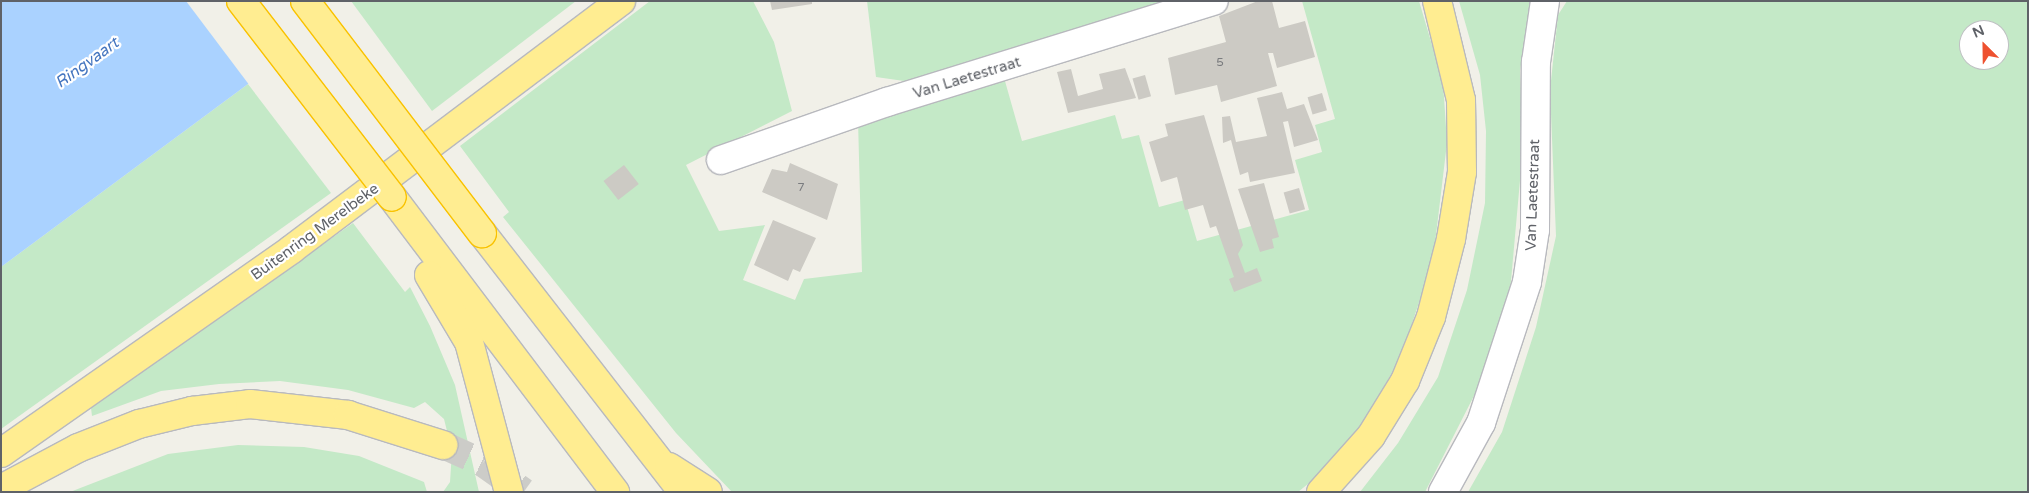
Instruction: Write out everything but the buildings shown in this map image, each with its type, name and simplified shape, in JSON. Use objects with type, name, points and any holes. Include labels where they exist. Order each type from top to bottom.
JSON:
[{"type":"highway","points":[[241,1],[392,197],[396,232],[435,268],[615,492]]},
{"type":"highway","points":[[305,1],[683,492]]},
{"type":"highway","name":"Buitenring Merelbeke","points":[[1,453],[292,249],[621,1]]},
{"type":"highway","points":[[1321,492],[1371,436],[1405,381],[1431,317],[1451,239],[1462,172],[1461,100],[1437,1]]},
{"type":"highway","points":[[435,268],[469,342],[509,492]]},
{"type":"highway","points":[[1,489],[78,448],[139,424],[192,411],[250,404],[348,415],[443,445]]},
{"type":"highway","points":[[659,461],[708,492]]},
{"type":"street","name":"Van Laetestraat","points":[[721,160],[886,102],[1214,1]]},
{"type":"street","name":"Van Laetestraat","points":[[1443,492],[1481,423],[1527,282],[1535,230],[1536,62],[1545,1]]},
{"type":"green space","points":[[351,1],[576,1],[432,111]]},
{"type":"green space","points":[[650,1],[753,1],[774,42],[792,111],[686,165],[719,231],[765,225],[743,280],[795,300],[804,279],[862,272],[858,120],[1003,74],[1022,141],[1115,115],[1122,139],[1139,135],[1159,207],[1185,200],[1197,241],[1309,210],[1295,160],[1322,152],[1315,125],[1335,119],[1302,1],[1419,1],[1443,82],[1447,143],[1433,260],[1401,357],[1362,425],[1324,471],[1298,492],[732,492],[676,433],[503,217],[509,212],[460,146]]},
{"type":"green space","points":[[867,1],[1178,1],[933,78],[904,81],[876,77]]},
{"type":"green space","points":[[1459,1],[1531,1],[1520,71],[1523,147],[1510,292],[1480,384],[1425,492],[1360,492],[1398,443],[1438,377],[1467,290],[1485,203],[1486,131],[1480,75]]},
{"type":"green space","points":[[1567,1],[2028,1],[2028,492],[1468,492],[1502,432],[1536,327],[1556,236],[1550,90],[1558,15]]},
{"type":"green space","points":[[248,84],[331,193],[1,429],[1,267]]},
{"type":"green space","points":[[353,223],[405,292],[410,287],[430,326],[455,385],[479,492],[443,492],[450,482],[452,451],[444,419],[425,402],[414,408],[348,390],[280,381],[219,384],[161,391],[92,416],[91,408]]},
{"type":"green space","points":[[238,445],[304,447],[359,456],[424,482],[427,492],[70,492],[168,454]]},
{"type":"water","name":"Ringvaart","points":[[1,1],[350,1],[248,84],[1,267]]},
{"type":"pier","points":[[186,1],[348,1],[350,4],[250,86]]},
{"type":"tunnel","points":[[443,445],[483,463],[524,492]]}]
